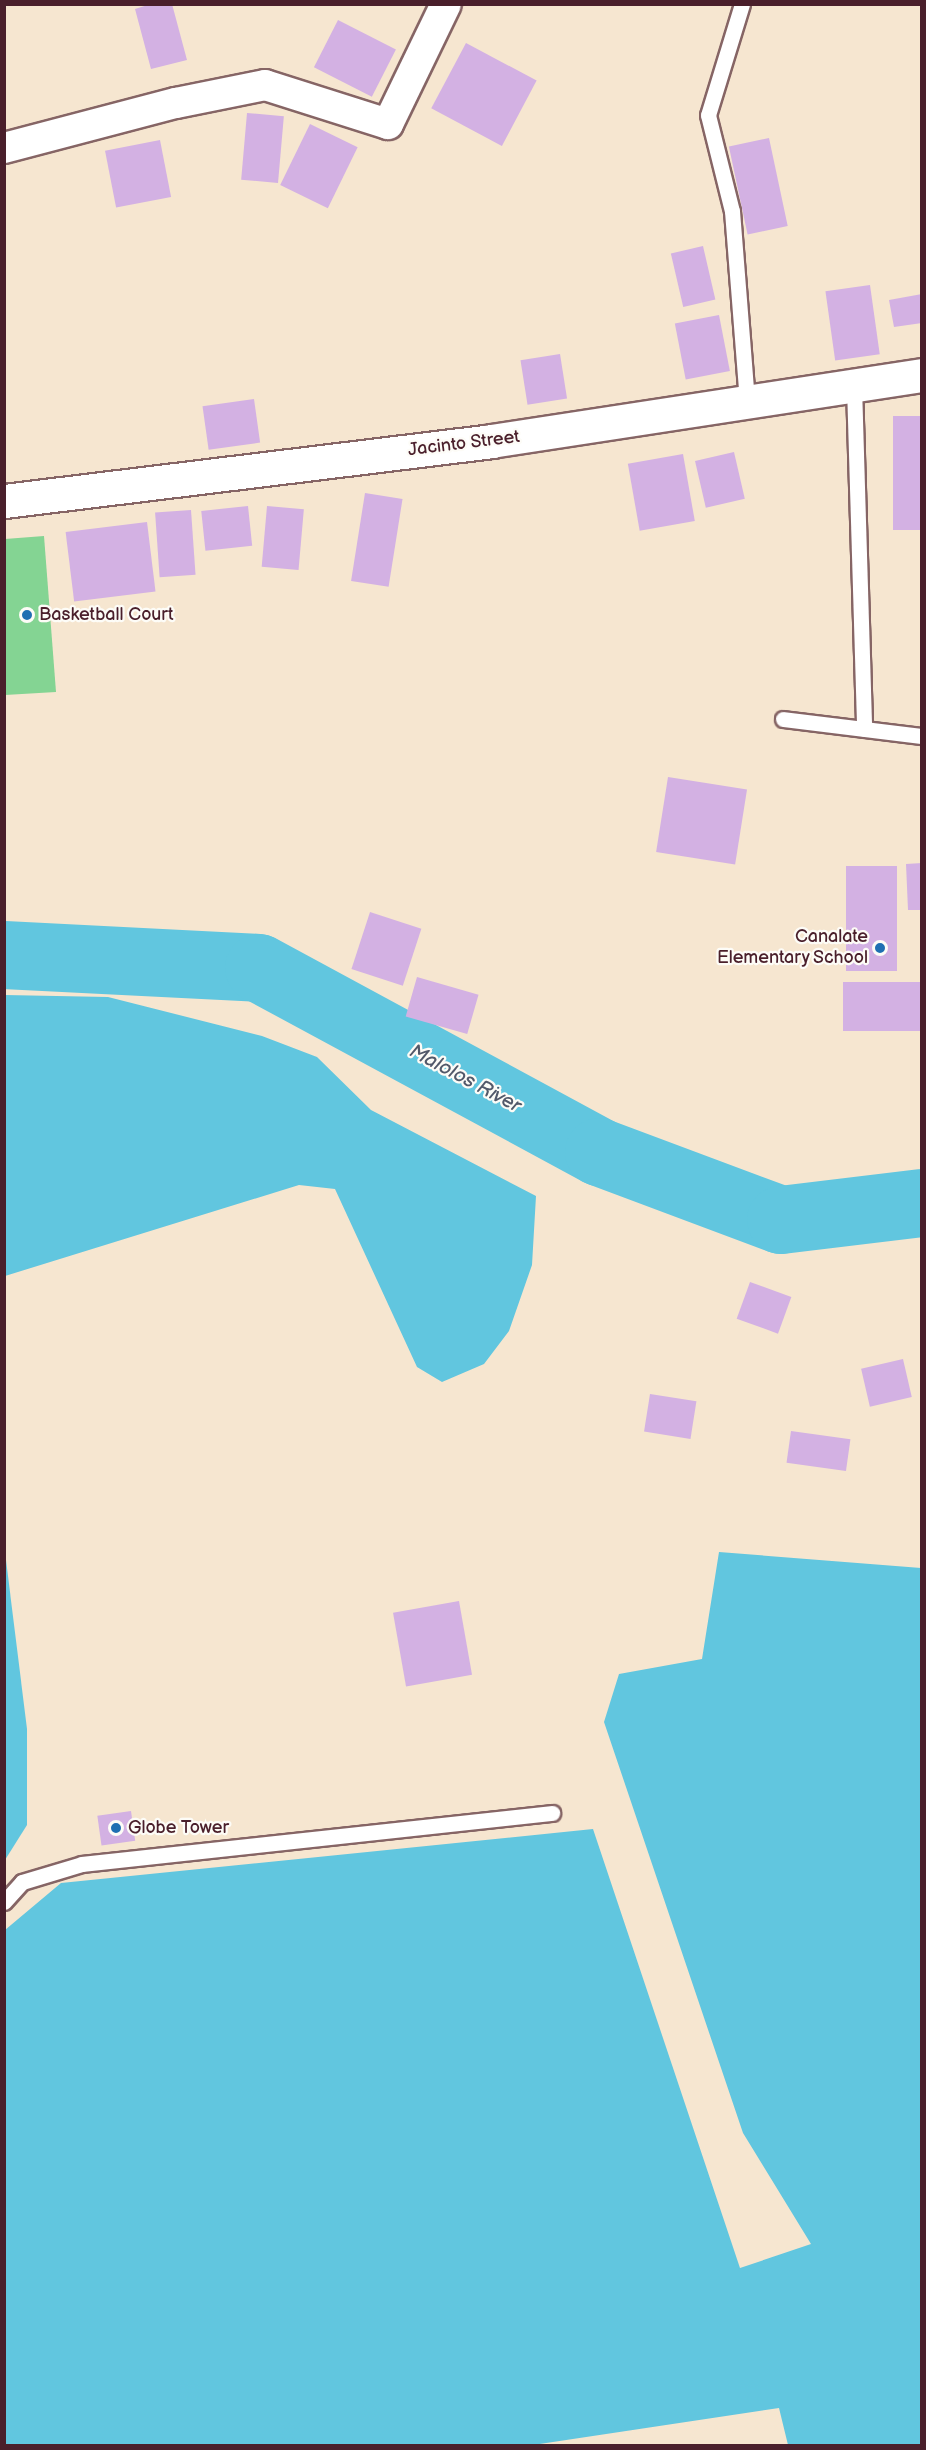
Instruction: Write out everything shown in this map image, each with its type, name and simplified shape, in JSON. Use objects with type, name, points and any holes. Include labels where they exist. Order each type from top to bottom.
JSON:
[{"type":"main road","name":"Jacinto Street","points":[[4,501],[491,441],[921,375]]},
{"type":"street","points":[[4,148],[176,103],[265,85],[388,124],[446,4]]},
{"type":"lane","points":[[742,4],[708,115],[732,211],[747,402]]},
{"type":"lane","points":[[854,386],[864,729]]},
{"type":"lane","points":[[783,718],[921,736]]},
{"type":"lane","points":[[4,1902],[22,1882],[82,1864],[552,1813]]},
{"type":"green space","name":"Basketball Court","points":[[44,536],[56,692],[5,695],[5,539]]},
{"type":"water","points":[[5,995],[108,997],[262,1036],[317,1057],[371,1110],[536,1196],[532,1265],[509,1331],[484,1364],[442,1382],[417,1367],[335,1189],[299,1185],[5,1276]]},
{"type":"water","points":[[5,1552],[27,1729],[27,1825],[5,1860]]},
{"type":"water","points":[[719,1552],[921,1568],[921,2445],[788,2445],[779,2408],[533,2445],[5,2445],[5,1930],[61,1883],[593,1829],[740,2268],[811,2244],[743,2133],[604,1722],[619,1674],[702,1659]]},
{"type":"building","points":[[151,4],[172,4],[187,60],[151,69],[135,9]]},
{"type":"building","points":[[338,20],[396,50],[372,97],[314,67]]},
{"type":"building","points":[[466,43],[537,81],[502,146],[431,108]]},
{"type":"building","points":[[247,113],[284,116],[278,183],[241,180]]},
{"type":"building","points":[[310,124],[358,147],[328,208],[280,185]]},
{"type":"building","points":[[769,138],[788,226],[748,235],[729,147]]},
{"type":"building","points":[[160,140],[171,197],[116,208],[105,151]]},
{"type":"building","points":[[703,246],[715,300],[683,307],[671,253]]},
{"type":"building","points":[[870,285],[880,354],[835,361],[825,291]]},
{"type":"building","points":[[922,294],[922,323],[894,327],[889,300]]},
{"type":"building","points":[[719,315],[730,371],[686,380],[675,324]]},
{"type":"building","points":[[560,354],[567,398],[528,405],[520,360]]},
{"type":"building","points":[[254,399],[260,443],[209,450],[203,406]]},
{"type":"building","points":[[893,416],[922,416],[922,530],[893,530]]},
{"type":"building","points":[[734,452],[745,499],[706,508],[695,461]]},
{"type":"building","points":[[683,454],[695,521],[640,531],[628,464]]},
{"type":"building","points":[[365,493],[403,499],[389,587],[351,581]]},
{"type":"building","points":[[248,506],[252,546],[205,551],[201,511]]},
{"type":"building","points":[[267,506],[304,509],[299,570],[262,567]]},
{"type":"building","points":[[191,510],[196,575],[160,577],[155,513]]},
{"type":"building","points":[[147,522],[156,591],[74,601],[66,532]]},
{"type":"building","points":[[668,777],[747,790],[735,865],[656,852]]},
{"type":"building","points":[[922,863],[922,910],[908,910],[906,864]]},
{"type":"building","points":[[846,866],[897,866],[897,971],[846,971]]},
{"type":"building","points":[[370,912],[421,929],[403,986],[351,969]]},
{"type":"building","points":[[417,977],[479,995],[467,1034],[406,1016]]},
{"type":"building","points":[[843,982],[922,982],[922,1031],[843,1031]]},
{"type":"building","points":[[750,1282],[791,1297],[778,1334],[737,1319]]},
{"type":"building","points":[[903,1359],[912,1397],[870,1407],[861,1369]]},
{"type":"building","points":[[650,1394],[696,1401],[690,1439],[644,1432]]},
{"type":"building","points":[[791,1431],[850,1439],[846,1471],[787,1463]]},
{"type":"building","points":[[459,1601],[472,1675],[406,1686],[393,1613]]},
{"type":"building","name":"Globe Tower","points":[[131,1811],[135,1841],[102,1845],[97,1816]]},
{"type":"waterway","name":"Malolos River","points":[[4,955],[259,968],[599,1152],[781,1220],[922,1203]]},
{"type":"place","name":"Basketball Court","points":[[27,615]]},
{"type":"place","name":"Canalate Elementary School","points":[[880,948]]},
{"type":"place","name":"Globe Tower","points":[[116,1828]]}]
